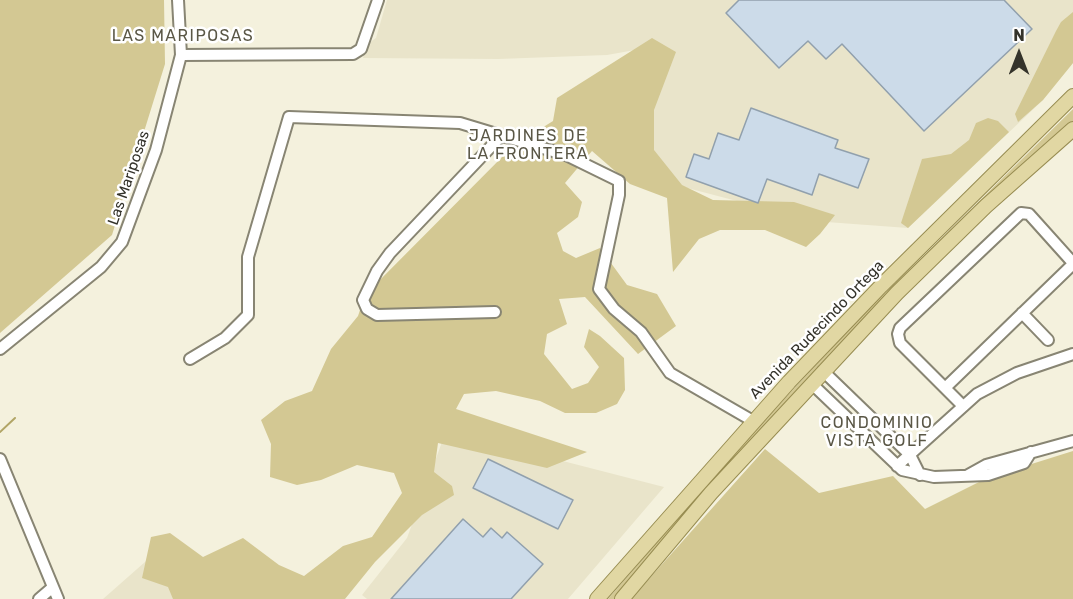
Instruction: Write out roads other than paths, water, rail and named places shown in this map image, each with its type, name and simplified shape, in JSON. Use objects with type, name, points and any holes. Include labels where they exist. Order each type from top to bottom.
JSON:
[{"type":"main road","name":"Avenida Rudecindo Ortega","points":[[597,599],[753,421],[881,286],[1073,96]]},
{"type":"main road","points":[[622,599],[711,493],[897,293],[978,215],[1073,129]]},
{"type":"street","name":"Las Mariposas","points":[[0,349],[101,267],[122,242],[156,150],[181,56],[178,0]]},
{"type":"street","points":[[181,56],[354,54],[361,49],[378,0]]},
{"type":"street","points":[[190,359],[225,338],[248,315],[248,257],[289,117],[460,123],[566,156],[619,181],[619,195],[599,289],[614,309],[641,332],[670,373],[753,421]]},
{"type":"street","points":[[495,312],[377,315],[366,309],[363,300],[372,280],[390,253],[501,136]]},
{"type":"street","points":[[945,388],[1073,263],[1029,214],[1021,213],[898,331],[898,340],[945,388],[962,405]]},
{"type":"street","points":[[1022,313],[1048,340]]},
{"type":"street","points":[[897,466],[962,405],[994,384],[1017,373],[1073,354]]},
{"type":"street","points":[[823,371],[910,454],[920,475]]},
{"type":"street","points":[[812,384],[897,466],[920,475],[953,477],[988,475],[1024,463],[1030,452],[1073,441]]},
{"type":"street","points":[[0,459],[58,599]]},
{"type":"street","points":[[39,599],[53,587]]},
{"type":"waterway","points":[[0,432],[15,418]]},
{"type":"district","name":"LAS MARIPOSAS","points":[[183,36]]},
{"type":"district","name":"JARDINES DE LA FRONTERA","points":[[528,145]]},
{"type":"district","name":"CONDOMINIO VISTA GOLF","points":[[877,432]]}]
